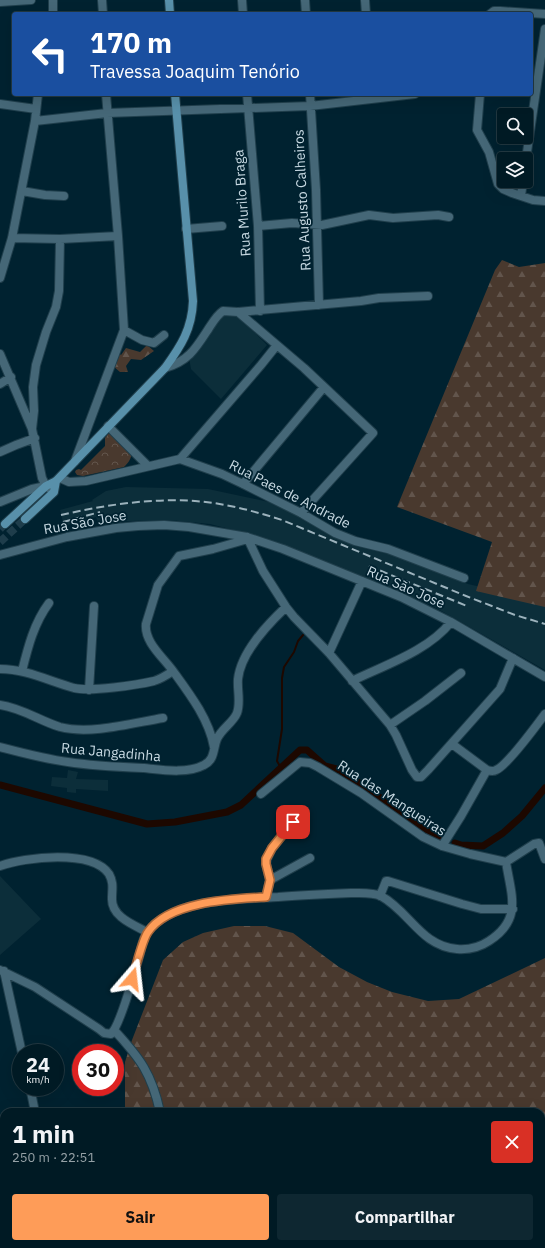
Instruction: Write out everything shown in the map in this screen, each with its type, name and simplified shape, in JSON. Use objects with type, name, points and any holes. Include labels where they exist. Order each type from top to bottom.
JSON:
[{"type":"main road","points":[[169,0],[170,12]]},
{"type":"main road","points":[[5,524],[46,486],[58,480],[165,368],[177,352],[190,325],[193,314],[193,301],[175,96]]},
{"type":"main road","points":[[25,519],[54,492],[58,480]]},
{"type":"street","points":[[0,2],[31,0]]},
{"type":"street","points":[[53,0],[53,12]]},
{"type":"street","points":[[102,0],[103,12]]},
{"type":"street","points":[[242,0],[242,12]]},
{"type":"street","points":[[305,0],[306,12]]},
{"type":"street","points":[[365,0],[366,12]]},
{"type":"street","points":[[493,12],[500,10],[522,12]]},
{"type":"street","points":[[533,13],[545,14]]},
{"type":"street","points":[[527,152],[545,29]]},
{"type":"street","points":[[0,278],[4,252],[12,238],[22,191],[35,121],[38,96]]},
{"type":"street","points":[[74,464],[124,330],[106,96]]},
{"type":"street","name":"Rua Murilo Braga","points":[[247,96],[258,226],[260,311]]},
{"type":"street","name":"Rua Augusto Calheiros","points":[[310,96],[317,225],[319,305]]},
{"type":"street","points":[[35,121],[107,113],[176,112],[248,107],[310,106],[389,96]]},
{"type":"street","points":[[480,96],[477,130],[489,152],[498,184],[503,189],[521,196],[545,201]]},
{"type":"street","points":[[0,104],[36,109]]},
{"type":"street","points":[[521,196],[522,188]]},
{"type":"street","points":[[22,191],[45,195],[64,196]]},
{"type":"street","points":[[258,226],[292,223],[317,225],[328,224],[369,215],[393,218],[438,215],[449,217]]},
{"type":"street","points":[[186,229],[222,226]]},
{"type":"street","points":[[12,238],[60,239],[118,236]]},
{"type":"street","points":[[32,429],[34,411],[33,386],[36,365],[46,332],[56,308],[59,291],[60,239]]},
{"type":"street","points":[[165,368],[182,362],[188,357],[220,313],[227,310],[238,312],[260,311],[379,298],[428,296]]},
{"type":"street","points":[[238,312],[324,387],[373,434],[301,513]]},
{"type":"street","points":[[124,330],[148,342],[154,343],[164,335]]},
{"type":"street","points":[[180,460],[277,345]]},
{"type":"street","points":[[0,354],[32,429],[42,478],[46,486],[54,492]]},
{"type":"street","points":[[0,384],[11,377]]},
{"type":"street","points":[[243,484],[324,387]]},
{"type":"street","points":[[108,426],[148,466]]},
{"type":"street","points":[[0,452],[35,438]]},
{"type":"street","name":"Rua Paes de Andrade","points":[[58,480],[69,482],[86,481],[180,460],[222,474],[301,513],[329,530],[346,538],[388,548],[464,578]]},
{"type":"street","points":[[0,502],[32,489],[46,486]]},
{"type":"street","name":"Rua São Jose","points":[[0,555],[74,536],[116,528],[138,526],[164,525],[189,527],[248,538],[284,549],[401,597],[451,622],[545,677]]},
{"type":"street","points":[[214,750],[212,736],[204,719],[173,671],[149,639],[145,629],[158,585],[179,556],[248,538],[263,571],[286,607],[294,618],[329,653],[390,724],[412,770],[419,778],[452,744],[500,689],[513,658]]},
{"type":"street","points":[[329,653],[362,581]]},
{"type":"street","points":[[22,671],[27,650],[38,620],[49,603]]},
{"type":"street","points":[[89,690],[94,606]]},
{"type":"street","name":"Rua Jangadinha","points":[[0,748],[68,762],[179,770],[196,768],[206,764],[209,761],[221,732],[232,720],[239,708],[238,679],[243,662],[258,637],[286,607]]},
{"type":"street","points":[[352,681],[422,647],[438,636],[451,622]]},
{"type":"street","points":[[0,669],[22,671],[76,688],[89,690],[154,681],[173,671]]},
{"type":"street","points":[[390,724],[425,701],[461,673]]},
{"type":"street","points":[[0,705],[21,711],[49,723],[76,730],[102,728],[164,718]]},
{"type":"street","points":[[452,744],[487,770],[497,770],[545,714]]},
{"type":"street","name":"Rua das Mangueiras","points":[[262,794],[300,762],[310,763],[361,793],[423,837],[442,846],[506,862]]},
{"type":"street","points":[[442,846],[487,770]]},
{"type":"street","points":[[266,897],[270,880],[266,859],[272,848],[293,822]]},
{"type":"street","points":[[112,1032],[147,932],[172,913],[222,900],[351,893],[380,896],[397,908],[422,934],[433,942],[448,948],[462,950],[474,948],[484,944],[502,931],[511,918],[513,909],[506,862],[534,844],[539,843],[545,859]]},
{"type":"street","points":[[0,866],[12,862],[64,857],[90,861],[108,873],[113,889],[111,899],[113,908],[119,915],[147,932]]},
{"type":"street","points":[[270,880],[310,858]]},
{"type":"street","points":[[380,896],[386,881],[388,881],[481,909],[513,909]]},
{"type":"street","points":[[2,970],[36,987],[104,1033],[112,1032],[133,1050],[143,1065],[157,1098],[159,1108]]},
{"type":"street","points":[[2,970],[20,1044]]},
{"type":"street","points":[[32,1096],[34,1108]]},
{"type":"shaded area","points":[[234,312],[267,345],[221,399],[191,369],[189,358],[224,316]]},
{"type":"shaded area","points":[[126,487],[208,489],[278,504],[356,546],[375,548],[468,584],[545,602],[545,670],[429,604],[283,545],[253,535],[210,524],[169,520],[130,521],[99,525],[96,517],[64,526],[60,510],[93,501],[92,500],[106,491]]},
{"type":"shaded area","points":[[68,770],[78,772],[76,779],[108,780],[108,791],[76,789],[76,793],[67,792],[67,788],[51,786],[52,777],[67,778]]},
{"type":"shaded area","points":[[0,876],[41,919],[0,955]]},
{"type":"green space","points":[[502,260],[519,267],[545,263],[545,607],[476,591],[492,542],[397,507],[495,270]]},
{"type":"green space","points":[[147,345],[154,351],[141,360],[131,359],[126,366],[128,372],[120,372],[113,366],[118,352],[121,355],[126,348],[140,352]]},
{"type":"green space","points":[[108,434],[111,434],[132,452],[128,462],[124,467],[83,476],[77,475],[75,472],[76,470],[81,470],[105,446],[105,438]]},
{"type":"green space","points":[[234,926],[265,926],[293,933],[339,967],[367,982],[392,992],[428,1001],[459,999],[545,958],[545,1108],[125,1108],[125,1062],[163,960],[183,942],[203,933]]},
{"type":"waterway","points":[[281,768],[277,761],[282,729],[282,678],[284,667],[294,652],[298,641],[303,635]]},
{"type":"waterway","points":[[0,785],[147,824],[175,822],[227,812],[241,805],[300,750],[307,750],[325,766],[340,770],[418,824],[444,840]]},
{"type":"waterway","points":[[455,843],[461,845],[483,846],[503,833],[522,816],[545,788]]},
{"type":"tunnel","points":[[0,542],[25,519]]},
{"type":"tunnel","points":[[0,529],[5,524]]},
{"type":"railway","points":[[61,515],[111,505],[144,501],[195,501],[239,508],[282,520],[466,596],[515,615],[545,624]]},
{"type":"railway","points":[[63,522],[100,512]]},
{"type":"railway","points":[[369,566],[467,606]]},
{"type":"route","points":[[132,979],[147,932],[172,913],[222,900],[266,897],[270,880],[266,859],[272,848],[293,822]]}]
